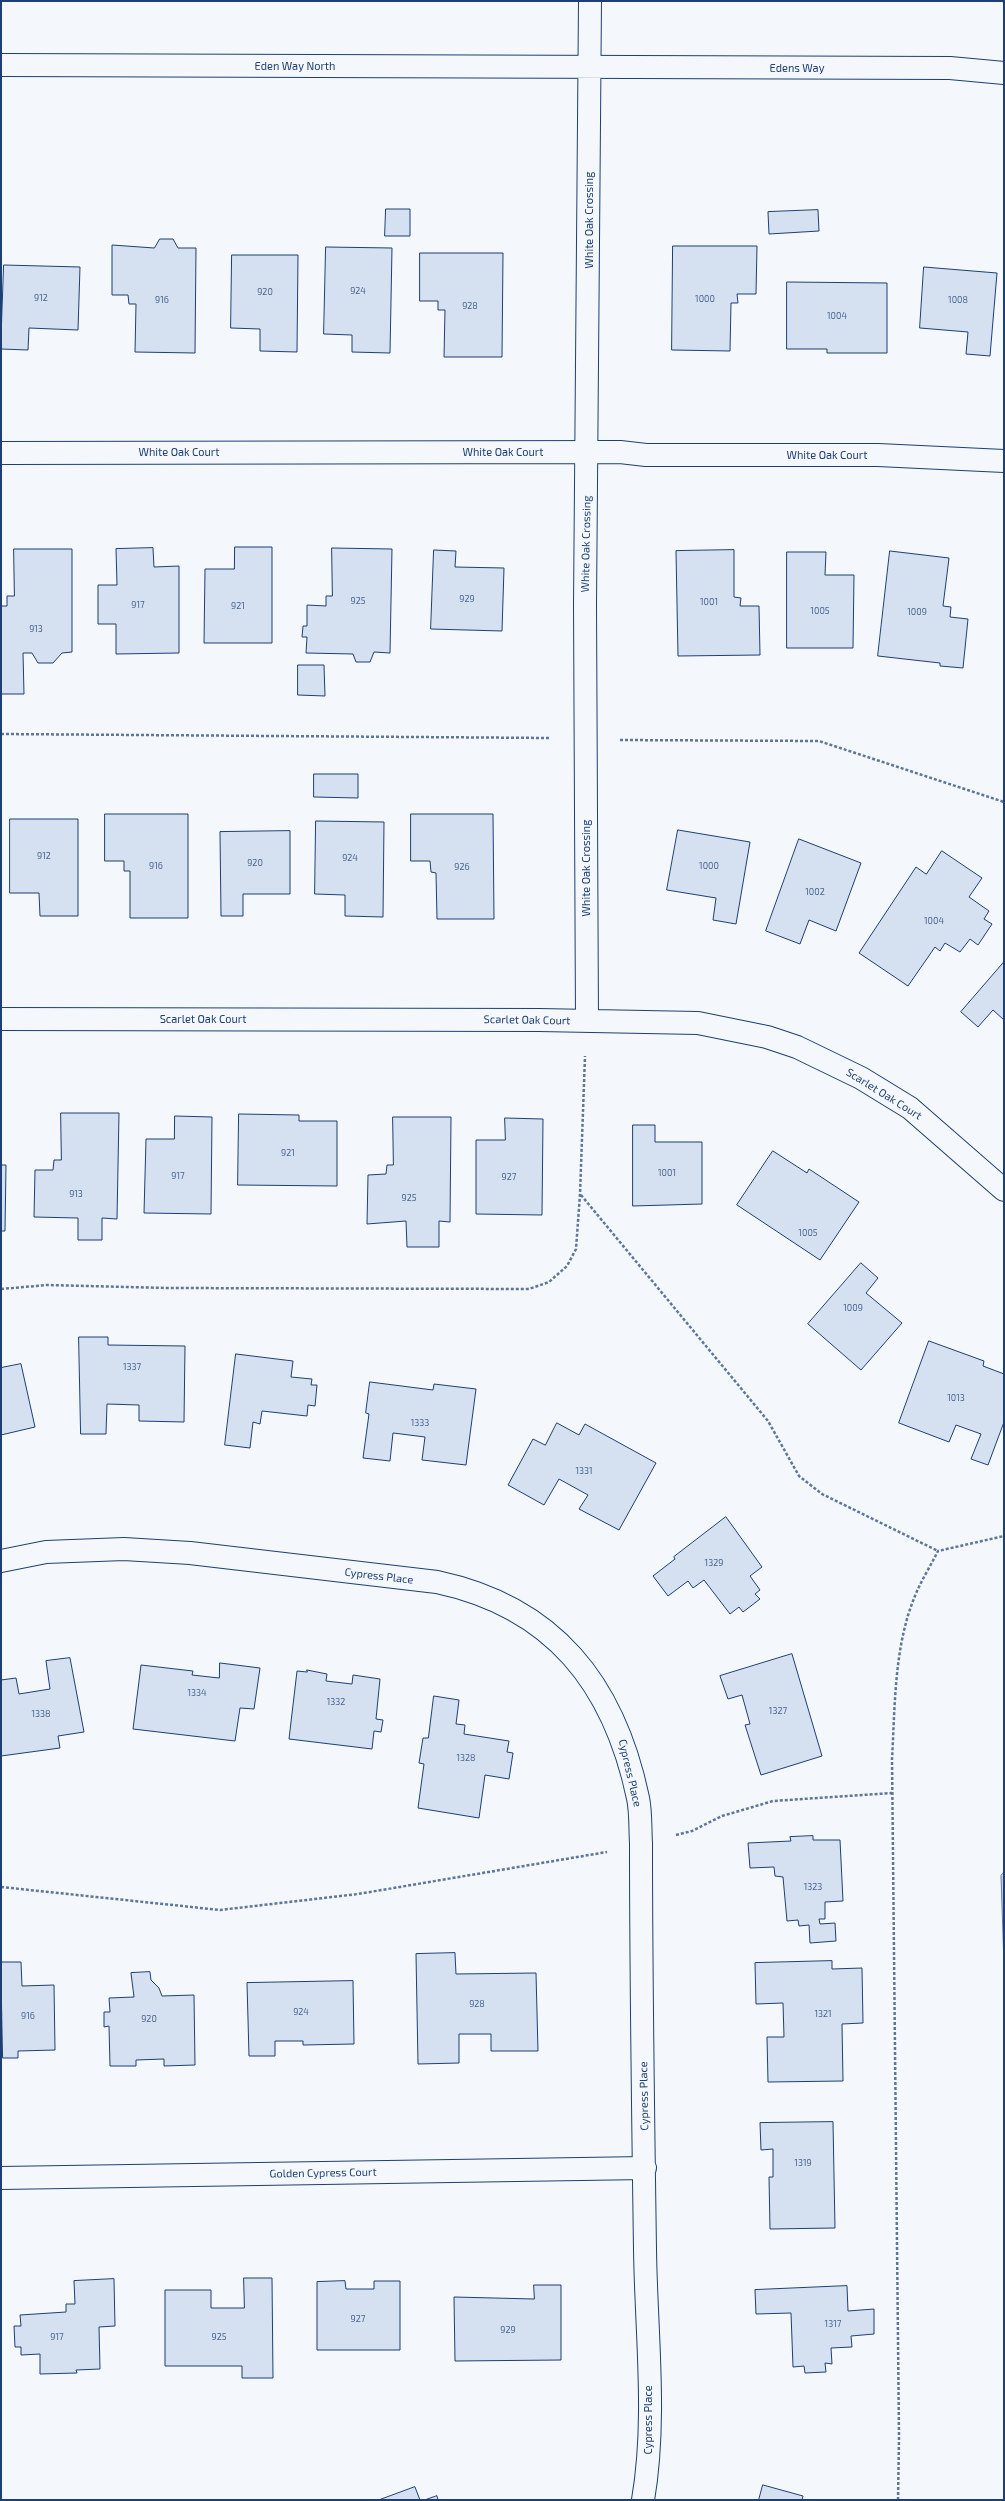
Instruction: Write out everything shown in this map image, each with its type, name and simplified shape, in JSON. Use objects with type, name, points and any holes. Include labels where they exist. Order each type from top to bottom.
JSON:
[{"type":"street","name":"White Oak Crossing","points":[[587,1021],[586,739],[590,1]]},
{"type":"street","name":"Eden Way North","points":[[1,65],[590,68]]},
{"type":"street","name":"Edens Way","points":[[590,68],[950,68],[1004,73]]},
{"type":"street","name":"White Oak Court","points":[[1,452],[587,452],[646,455],[878,455],[1004,461]]},
{"type":"street","name":"Scarlet Oak Court","points":[[1,1019],[587,1021],[698,1023],[767,1037],[797,1047],[861,1078],[910,1108],[1004,1190]]},
{"type":"street","name":"Cypress Place","points":[[1,1561],[46,1552],[124,1549],[190,1553],[437,1582],[470,1589],[494,1600],[544,1629],[572,1655],[602,1693],[620,1732],[638,1799],[641,1843],[649,2425],[648,2470],[643,2500]]},
{"type":"street","name":"Golden Cypress Court","points":[[1,2178],[645,2168]]},
{"type":"path","points":[[1,734],[819,741],[1004,802]]},
{"type":"path","points":[[1,1289],[47,1285],[175,1288],[530,1289],[549,1282],[566,1266],[576,1249],[580,1194],[587,1021]]},
{"type":"path","points":[[580,1194],[768,1421],[799,1476],[822,1494],[938,1551],[1004,1536]]},
{"type":"path","points":[[898,2500],[899,2437],[892,1759],[902,1646],[913,1601],[938,1551]]},
{"type":"path","points":[[1,1887],[220,1910],[358,1894],[600,1853],[692,1831],[722,1816],[773,1802],[892,1793]]},
{"type":"water","points":[[1004,1872],[1004,1965],[1001,1876]]},
{"type":"building","points":[[386,209],[410,209],[410,236],[385,236]]},
{"type":"building","points":[[818,210],[819,231],[769,234],[768,212]]},
{"type":"building","points":[[160,239],[173,239],[178,248],[196,248],[195,353],[135,352],[136,304],[129,304],[128,295],[112,295],[112,245],[154,248]]},
{"type":"building","points":[[673,246],[757,246],[756,294],[737,294],[738,303],[731,303],[730,351],[672,350]]},
{"type":"building","points":[[326,247],[392,248],[390,353],[352,352],[352,335],[324,334]]},
{"type":"building","points":[[420,253],[503,253],[502,357],[444,357],[445,310],[438,310],[438,301],[420,301]]},
{"type":"building","points":[[232,255],[298,255],[297,352],[260,351],[260,329],[231,328]]},
{"type":"building","points":[[4,265],[80,267],[78,330],[29,328],[28,350],[1,349]]},
{"type":"building","points":[[924,267],[997,273],[990,356],[966,354],[968,332],[920,328]]},
{"type":"building","points":[[787,282],[887,283],[887,353],[827,353],[827,349],[787,349]]},
{"type":"building","points":[[235,547],[272,547],[272,643],[204,643],[205,569],[234,569]]},
{"type":"building","points":[[153,548],[154,567],[179,566],[179,653],[116,654],[116,624],[98,624],[98,585],[117,585],[116,549]]},
{"type":"building","points":[[332,548],[392,549],[390,653],[374,652],[370,662],[356,662],[353,654],[306,653],[307,637],[302,637],[303,626],[307,626],[307,605],[326,606],[326,596],[332,596]]},
{"type":"building","points":[[14,549],[72,549],[72,652],[62,653],[53,663],[38,663],[32,653],[23,653],[24,694],[1,694],[1,606],[7,606],[7,596],[14,596]]},
{"type":"building","points":[[434,550],[456,551],[455,567],[504,568],[502,631],[431,629]]},
{"type":"building","points":[[734,550],[734,597],[741,598],[740,606],[759,606],[760,655],[678,656],[676,551]]},
{"type":"building","points":[[890,551],[949,558],[943,606],[951,607],[950,617],[968,619],[963,668],[940,666],[940,663],[878,656]]},
{"type":"building","points":[[787,552],[826,552],[825,575],[854,575],[853,648],[787,648]]},
{"type":"building","points":[[298,665],[324,665],[325,696],[298,695]]},
{"type":"building","points":[[314,774],[358,774],[358,798],[314,797]]},
{"type":"building","points":[[105,814],[188,814],[188,918],[130,918],[130,871],[124,871],[124,861],[105,861]]},
{"type":"building","points":[[411,814],[493,814],[494,919],[437,919],[436,873],[431,872],[430,861],[411,861]]},
{"type":"building","points":[[10,819],[78,819],[78,916],[40,916],[39,893],[10,893]]},
{"type":"building","points":[[316,821],[384,822],[383,917],[345,916],[345,895],[315,894]]},
{"type":"building","points":[[678,830],[750,842],[736,924],[713,920],[716,898],[667,890]]},
{"type":"building","points":[[290,831],[290,894],[243,894],[243,916],[221,916],[220,832]]},
{"type":"building","points":[[799,839],[861,863],[836,931],[809,920],[800,944],[766,931]]},
{"type":"building","points":[[942,851],[982,878],[969,897],[989,911],[984,919],[992,924],[978,945],[970,939],[960,952],[945,943],[940,951],[935,947],[908,986],[859,953],[916,867],[926,874]]},
{"type":"building","points":[[1004,962],[1004,1020],[993,1010],[978,1027],[961,1012]]},
{"type":"building","points":[[61,1113],[119,1113],[117,1219],[102,1218],[102,1240],[78,1240],[78,1218],[34,1217],[35,1170],[53,1170],[54,1160],[61,1160]]},
{"type":"building","points":[[239,1114],[299,1115],[299,1121],[337,1121],[337,1186],[238,1185]]},
{"type":"building","points":[[175,1116],[212,1117],[211,1214],[144,1213],[146,1139],[174,1139]]},
{"type":"building","points":[[393,1117],[451,1117],[450,1222],[439,1221],[439,1247],[407,1247],[406,1221],[367,1224],[368,1175],[386,1174],[387,1165],[393,1165]]},
{"type":"building","points":[[505,1118],[543,1119],[542,1215],[476,1214],[476,1140],[505,1140]]},
{"type":"building","points":[[633,1125],[655,1125],[655,1142],[702,1142],[702,1204],[633,1206]]},
{"type":"building","points":[[773,1151],[807,1173],[809,1169],[859,1202],[820,1260],[737,1205]]},
{"type":"building","points":[[1,1165],[6,1165],[5,1231],[1,1231]]},
{"type":"building","points":[[861,1263],[878,1278],[866,1293],[902,1323],[861,1370],[808,1324]]},
{"type":"building","points":[[79,1337],[108,1337],[108,1345],[185,1346],[184,1422],[139,1421],[139,1405],[107,1404],[106,1434],[81,1434]]},
{"type":"building","points":[[929,1341],[984,1361],[983,1366],[1004,1374],[1004,1422],[988,1465],[971,1459],[981,1434],[956,1425],[949,1442],[899,1423]]},
{"type":"building","points":[[236,1354],[293,1361],[291,1377],[312,1379],[311,1385],[317,1385],[315,1406],[308,1405],[307,1416],[262,1411],[260,1424],[253,1422],[250,1448],[225,1445]]},
{"type":"building","points":[[21,1364],[35,1427],[1,1435],[1,1368]]},
{"type":"building","points":[[370,1382],[433,1390],[434,1384],[476,1389],[466,1465],[422,1460],[425,1437],[393,1433],[390,1461],[363,1458],[369,1414],[366,1413]]},
{"type":"building","points":[[557,1423],[579,1435],[585,1424],[656,1463],[619,1530],[579,1509],[588,1495],[559,1479],[544,1505],[508,1485],[533,1439],[545,1445]]},
{"type":"building","points":[[726,1517],[762,1567],[750,1576],[760,1590],[755,1594],[760,1599],[743,1612],[739,1607],[730,1614],[704,1580],[693,1588],[688,1581],[668,1596],[653,1576],[675,1559],[674,1557]]},
{"type":"building","points":[[792,1654],[822,1756],[761,1775],[745,1725],[750,1724],[742,1695],[728,1699],[720,1676]]},
{"type":"building","points":[[70,1658],[84,1732],[58,1736],[60,1748],[1,1756],[1,1680],[16,1678],[19,1694],[50,1689],[46,1661]]},
{"type":"building","points":[[220,1663],[260,1668],[254,1709],[240,1708],[235,1741],[133,1729],[141,1665],[193,1671],[192,1675],[219,1678]]},
{"type":"building","points":[[307,1670],[327,1674],[326,1681],[352,1684],[353,1675],[380,1679],[376,1719],[383,1720],[381,1732],[374,1731],[372,1749],[289,1739],[297,1671],[307,1672]]},
{"type":"building","points":[[434,1696],[459,1700],[456,1724],[465,1725],[464,1734],[509,1741],[507,1752],[513,1753],[509,1779],[485,1775],[479,1818],[418,1808],[424,1764],[419,1763],[423,1738],[428,1738]]},
{"type":"building","points":[[813,1836],[813,1840],[840,1840],[843,1901],[825,1902],[825,1919],[819,1919],[820,1924],[835,1923],[836,1941],[810,1943],[809,1925],[799,1926],[798,1920],[787,1921],[783,1877],[775,1876],[774,1867],[750,1868],[748,1843],[791,1841],[790,1837]]},
{"type":"building","points":[[455,1953],[456,1974],[536,1973],[538,2051],[491,2051],[491,2034],[459,2034],[459,2063],[418,2064],[416,1954]]},
{"type":"building","points":[[832,1961],[832,1969],[862,1968],[863,2023],[842,2024],[843,2081],[768,2082],[767,2037],[784,2037],[783,2003],[756,2004],[755,1963]]},
{"type":"building","points":[[1,1962],[21,1962],[22,1986],[54,1985],[55,2050],[18,2051],[18,2058],[3,2058]]},
{"type":"building","points":[[150,1972],[151,1980],[159,1988],[162,1996],[194,1995],[195,2065],[164,2066],[164,2059],[136,2060],[136,2066],[110,2066],[109,2026],[104,2027],[104,2012],[110,2012],[109,1998],[134,1997],[131,1973]]},
{"type":"building","points":[[353,1981],[354,2044],[303,2045],[303,2041],[275,2041],[275,2056],[249,2056],[247,1983]]},
{"type":"building","points":[[833,2122],[835,2228],[770,2229],[769,2177],[773,2177],[773,2149],[761,2150],[760,2123]]},
{"type":"building","points":[[244,2278],[272,2278],[273,2378],[242,2378],[242,2366],[165,2366],[165,2290],[211,2290],[211,2308],[244,2308]]},
{"type":"building","points":[[114,2279],[115,2326],[99,2327],[100,2369],[76,2370],[77,2373],[40,2374],[40,2354],[21,2355],[21,2347],[15,2347],[14,2326],[21,2326],[20,2315],[66,2312],[66,2304],[75,2304],[74,2281]]},
{"type":"building","points":[[345,2281],[346,2289],[374,2289],[374,2281],[400,2281],[400,2350],[317,2350],[317,2282]]},
{"type":"building","points":[[534,2285],[561,2285],[561,2360],[455,2361],[454,2297],[534,2299]]},
{"type":"building","points":[[847,2286],[848,2311],[874,2309],[874,2334],[851,2336],[852,2347],[831,2348],[832,2364],[825,2363],[826,2372],[805,2373],[804,2366],[793,2367],[791,2313],[756,2314],[755,2290]]},
{"type":"building","points":[[763,2485],[803,2496],[802,2500],[759,2500]]},
{"type":"building","points":[[415,2487],[420,2500],[379,2500]]},
{"type":"building","points":[[437,2496],[438,2500],[425,2500]]}]
